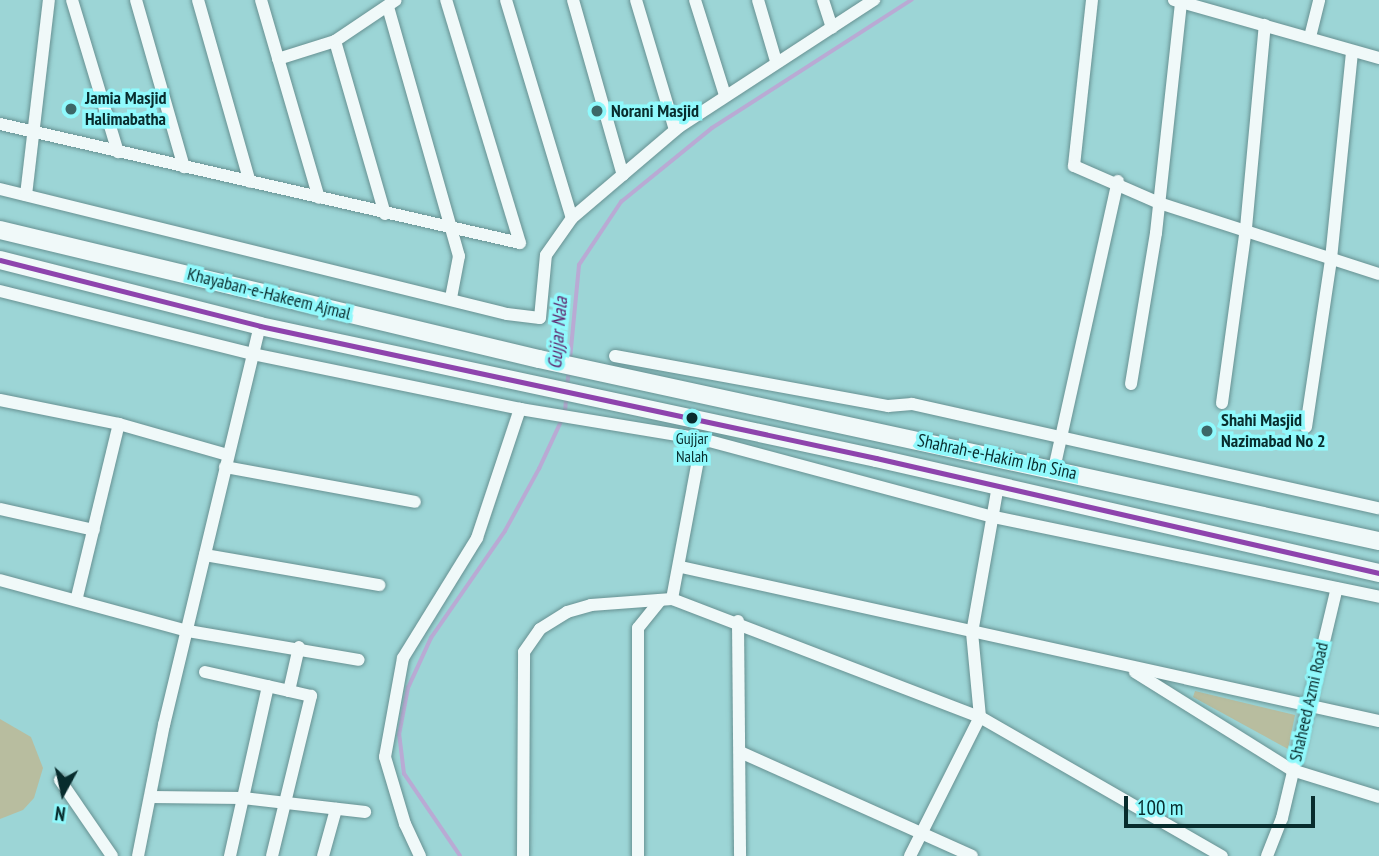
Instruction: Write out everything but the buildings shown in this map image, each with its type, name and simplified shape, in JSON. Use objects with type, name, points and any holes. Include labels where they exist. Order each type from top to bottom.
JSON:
[{"type":"highway","name":"Khayaban-e-Hakeem Ajmal","points":[[0,230],[614,375]]},
{"type":"highway","name":"Khayaban-e-Hakeem Ajmal","points":[[0,260],[260,326],[606,399]]},
{"type":"highway","name":"Shahrah-e-Hakim Ibn Sina","points":[[614,375],[1379,541]]},
{"type":"highway","name":"Shahrah-e-Hakim Ibn Sina","points":[[606,399],[1379,573]]},
{"type":"street","points":[[26,195],[49,0]]},
{"type":"street","points":[[72,0],[118,152]]},
{"type":"street","points":[[136,0],[184,167]]},
{"type":"street","points":[[198,0],[250,182]]},
{"type":"street","points":[[0,124],[520,243],[446,0]]},
{"type":"street","points":[[506,0],[572,218]]},
{"type":"street","points":[[573,0],[623,175]]},
{"type":"street","points":[[636,0],[675,130]]},
{"type":"street","points":[[695,0],[725,95]]},
{"type":"street","points":[[758,0],[776,61]]},
{"type":"street","points":[[823,0],[832,28]]},
{"type":"street","points":[[0,189],[540,318],[547,255],[572,218],[675,130],[776,61],[874,0]]},
{"type":"street","points":[[1092,0],[1074,166],[1118,181],[1159,203],[1246,228],[1379,274]]},
{"type":"street","points":[[1310,37],[1319,0]]},
{"type":"street","points":[[264,1],[278,59],[319,198]]},
{"type":"street","points":[[1131,384],[1159,203],[1178,1],[1223,7],[1265,25],[1379,58]]},
{"type":"street","points":[[278,59],[335,41],[392,4],[459,256],[451,298]]},
{"type":"street","points":[[1222,403],[1246,228],[1265,25]]},
{"type":"street","points":[[335,41],[385,214]]},
{"type":"street","points":[[1306,427],[1331,259],[1352,52]]},
{"type":"street","points":[[1054,469],[1118,181]]},
{"type":"street","points":[[0,291],[253,354],[520,409],[702,439],[994,517],[1379,597]]},
{"type":"street","points":[[138,856],[226,461],[260,326]]},
{"type":"street","points":[[615,356],[888,406],[912,404],[1379,508]]},
{"type":"street","points":[[0,400],[119,424],[226,461],[415,502]]},
{"type":"street","points":[[420,856],[405,824],[385,757],[400,670],[411,643],[477,538],[520,409]]},
{"type":"street","points":[[78,597],[119,424]]},
{"type":"street","points":[[638,856],[638,628],[667,600],[681,567],[702,439]]},
{"type":"street","points":[[910,856],[980,717],[972,633],[999,486]]},
{"type":"street","points":[[0,509],[94,530]]},
{"type":"street","points":[[205,555],[379,585]]},
{"type":"street","points":[[681,567],[1379,721]]},
{"type":"street","points":[[0,580],[78,597],[188,631],[299,647],[359,660]]},
{"type":"street","name":"Shaheed Azmi Road","points":[[1267,856],[1282,818],[1306,705],[1337,588]]},
{"type":"street","points":[[523,856],[524,652],[540,629],[567,612],[591,605],[667,600],[738,621],[980,717],[1222,856]]},
{"type":"street","points":[[738,621],[740,856]]},
{"type":"street","points":[[289,691],[299,647]]},
{"type":"street","points":[[1126,667],[1292,770],[1379,797]]},
{"type":"street","points":[[205,672],[311,696],[272,856]]},
{"type":"street","points":[[230,856],[268,686]]},
{"type":"street","points":[[740,752],[922,830],[972,856]]},
{"type":"street","points":[[60,780],[112,856]]},
{"type":"street","points":[[151,797],[243,798],[365,812]]},
{"type":"street","points":[[323,856],[337,809]]},
{"type":"green space","points":[[1195,691],[1295,715],[1288,749],[1193,697]]},
{"type":"green space","points":[[0,719],[31,737],[43,768],[34,798],[23,810],[0,819]]},
{"type":"waterway","name":"Gujjar Nala","points":[[570,359],[579,265],[621,202],[712,128],[911,0]]},
{"type":"waterway","name":"Gujjar Nala","points":[[567,386],[569,370]]},
{"type":"waterway","name":"Gujjar Nala","points":[[460,856],[404,774],[399,735],[408,688],[431,638],[505,531],[539,469],[565,413],[566,398]]},
{"type":"transit line","points":[[0,260],[260,326],[876,458],[1379,573]]},
{"type":"place","name":"Jamia Masjid Halimabatha","points":[[71,109]]},
{"type":"place","name":"Norani Masjid","points":[[597,111]]},
{"type":"place","name":"Gujjar Nalah","points":[[692,418]]},
{"type":"place","name":"Shahi Masjid Nazimabad No 2","points":[[1207,431]]}]
